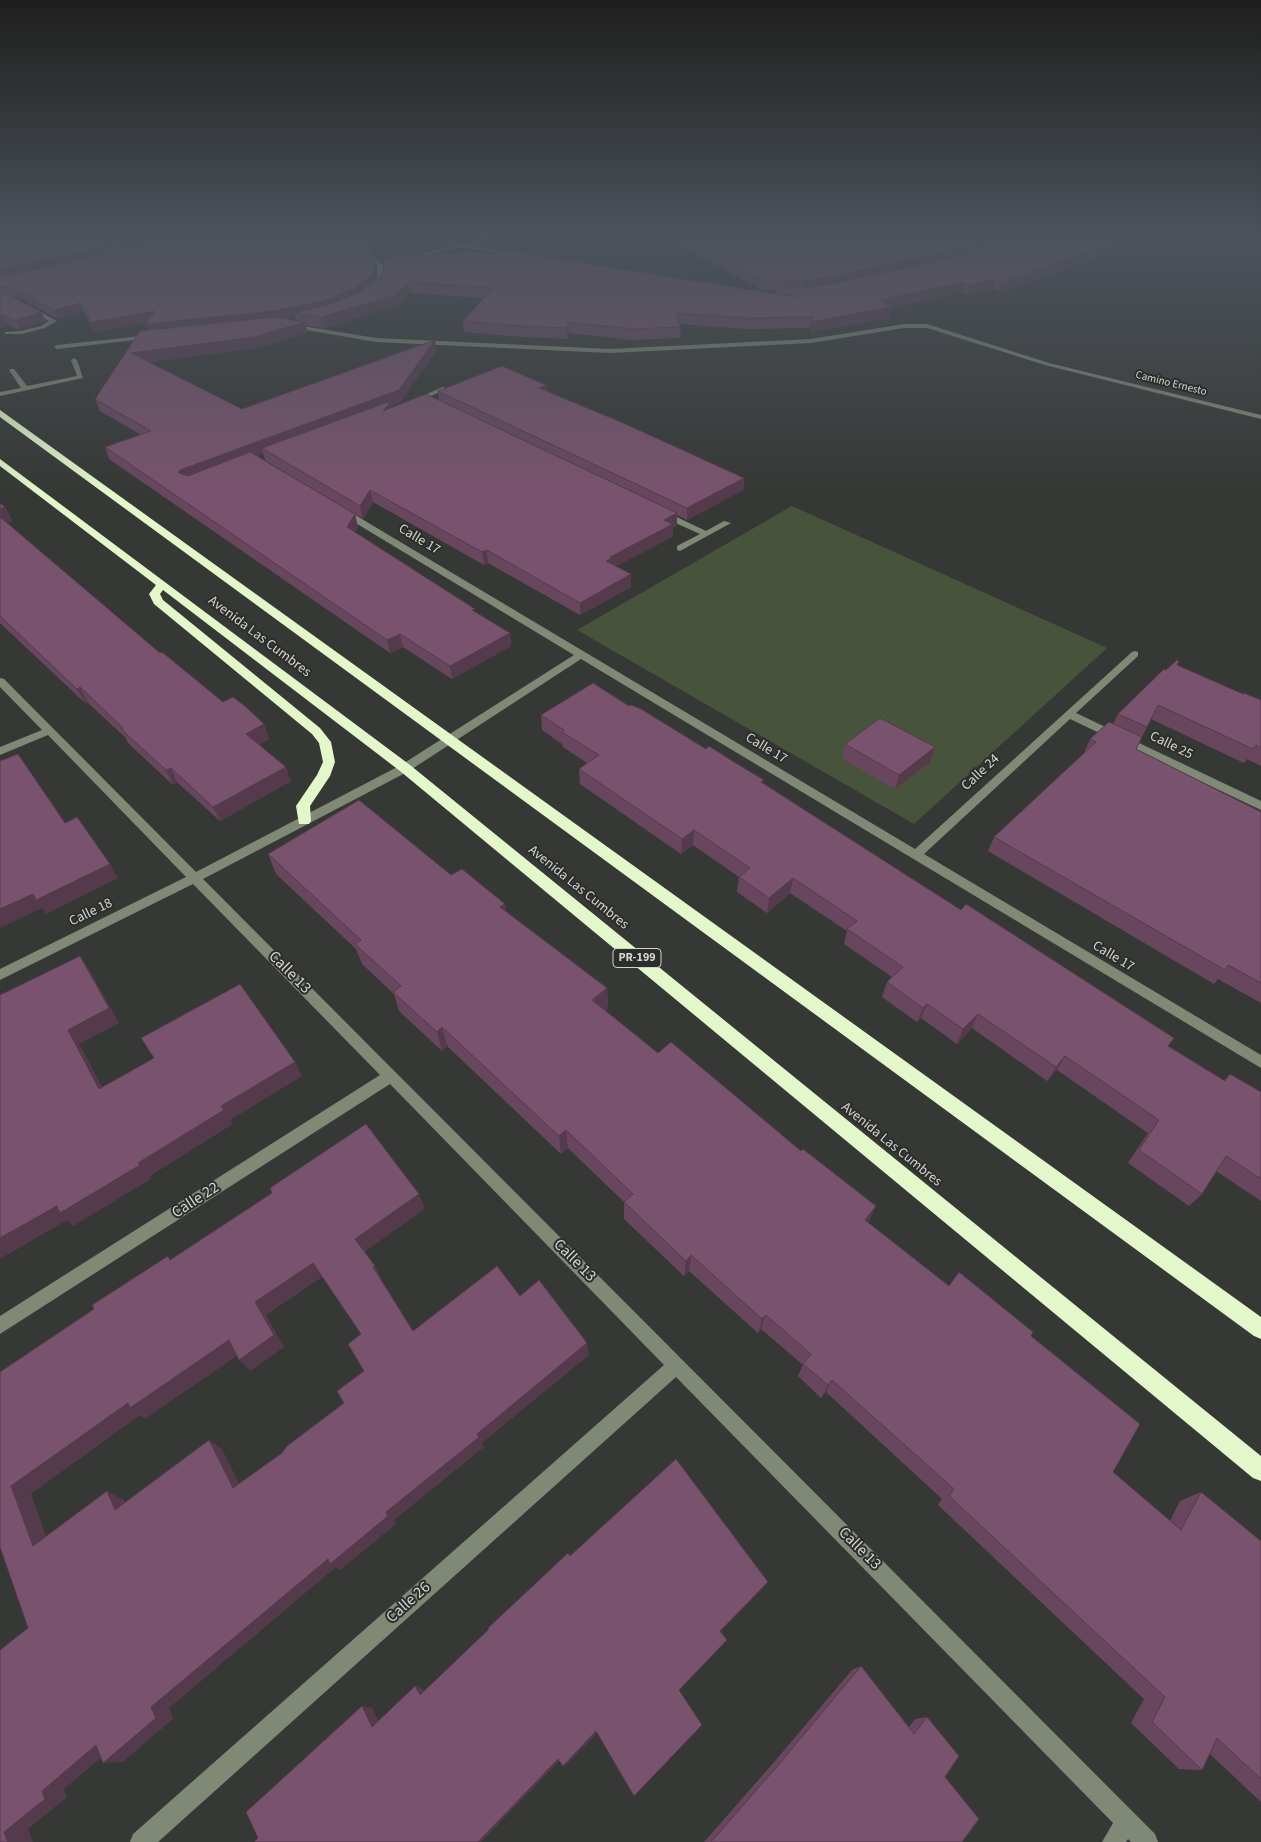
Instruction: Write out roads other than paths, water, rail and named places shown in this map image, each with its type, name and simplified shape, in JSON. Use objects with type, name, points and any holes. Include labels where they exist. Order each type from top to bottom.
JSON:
[{"type":"highway","name":"Avenida Las Cumbres","points":[[0,413],[1261,1329]]},
{"type":"highway","name":"Avenida Las Cumbres","points":[[0,462],[405,768],[1261,1470]]},
{"type":"highway","points":[[162,584],[154,594],[158,602],[316,730],[325,742],[328,762],[323,776],[303,806],[304,821]]},
{"type":"street","points":[[0,328],[4,334],[20,333],[43,327],[51,322]]},
{"type":"street","name":"Camino Ernesto","points":[[293,322],[286,324],[376,340],[610,352],[811,341],[904,326],[927,326],[1047,364],[1261,417]]},
{"type":"street","points":[[57,347],[162,336]]},
{"type":"street","points":[[0,394],[24,387],[81,377],[74,360]]},
{"type":"street","points":[[12,370],[24,387]]},
{"type":"street","points":[[404,404],[443,389]]},
{"type":"street","points":[[422,398],[431,402]]},
{"type":"street","name":"Calle 17","points":[[333,506],[1261,1062]]},
{"type":"street","points":[[653,509],[706,534]]},
{"type":"street","points":[[680,548],[727,523]]},
{"type":"street","name":"Calle 24","points":[[915,855],[1135,654]]},
{"type":"street","name":"Calle 18","points":[[0,975],[195,878],[405,768],[580,655]]},
{"type":"street","name":"Calle 13","points":[[0,681],[1147,1842]]},
{"type":"street","name":"Calle 25","points":[[1068,714],[1261,806]]},
{"type":"street","points":[[0,751],[49,730]]},
{"type":"street","name":"Calle 22","points":[[0,1326],[391,1076]]},
{"type":"street","name":"Calle 26","points":[[141,1842],[677,1365]]},
{"type":"street","points":[[1113,1842],[1127,1822]]}]
